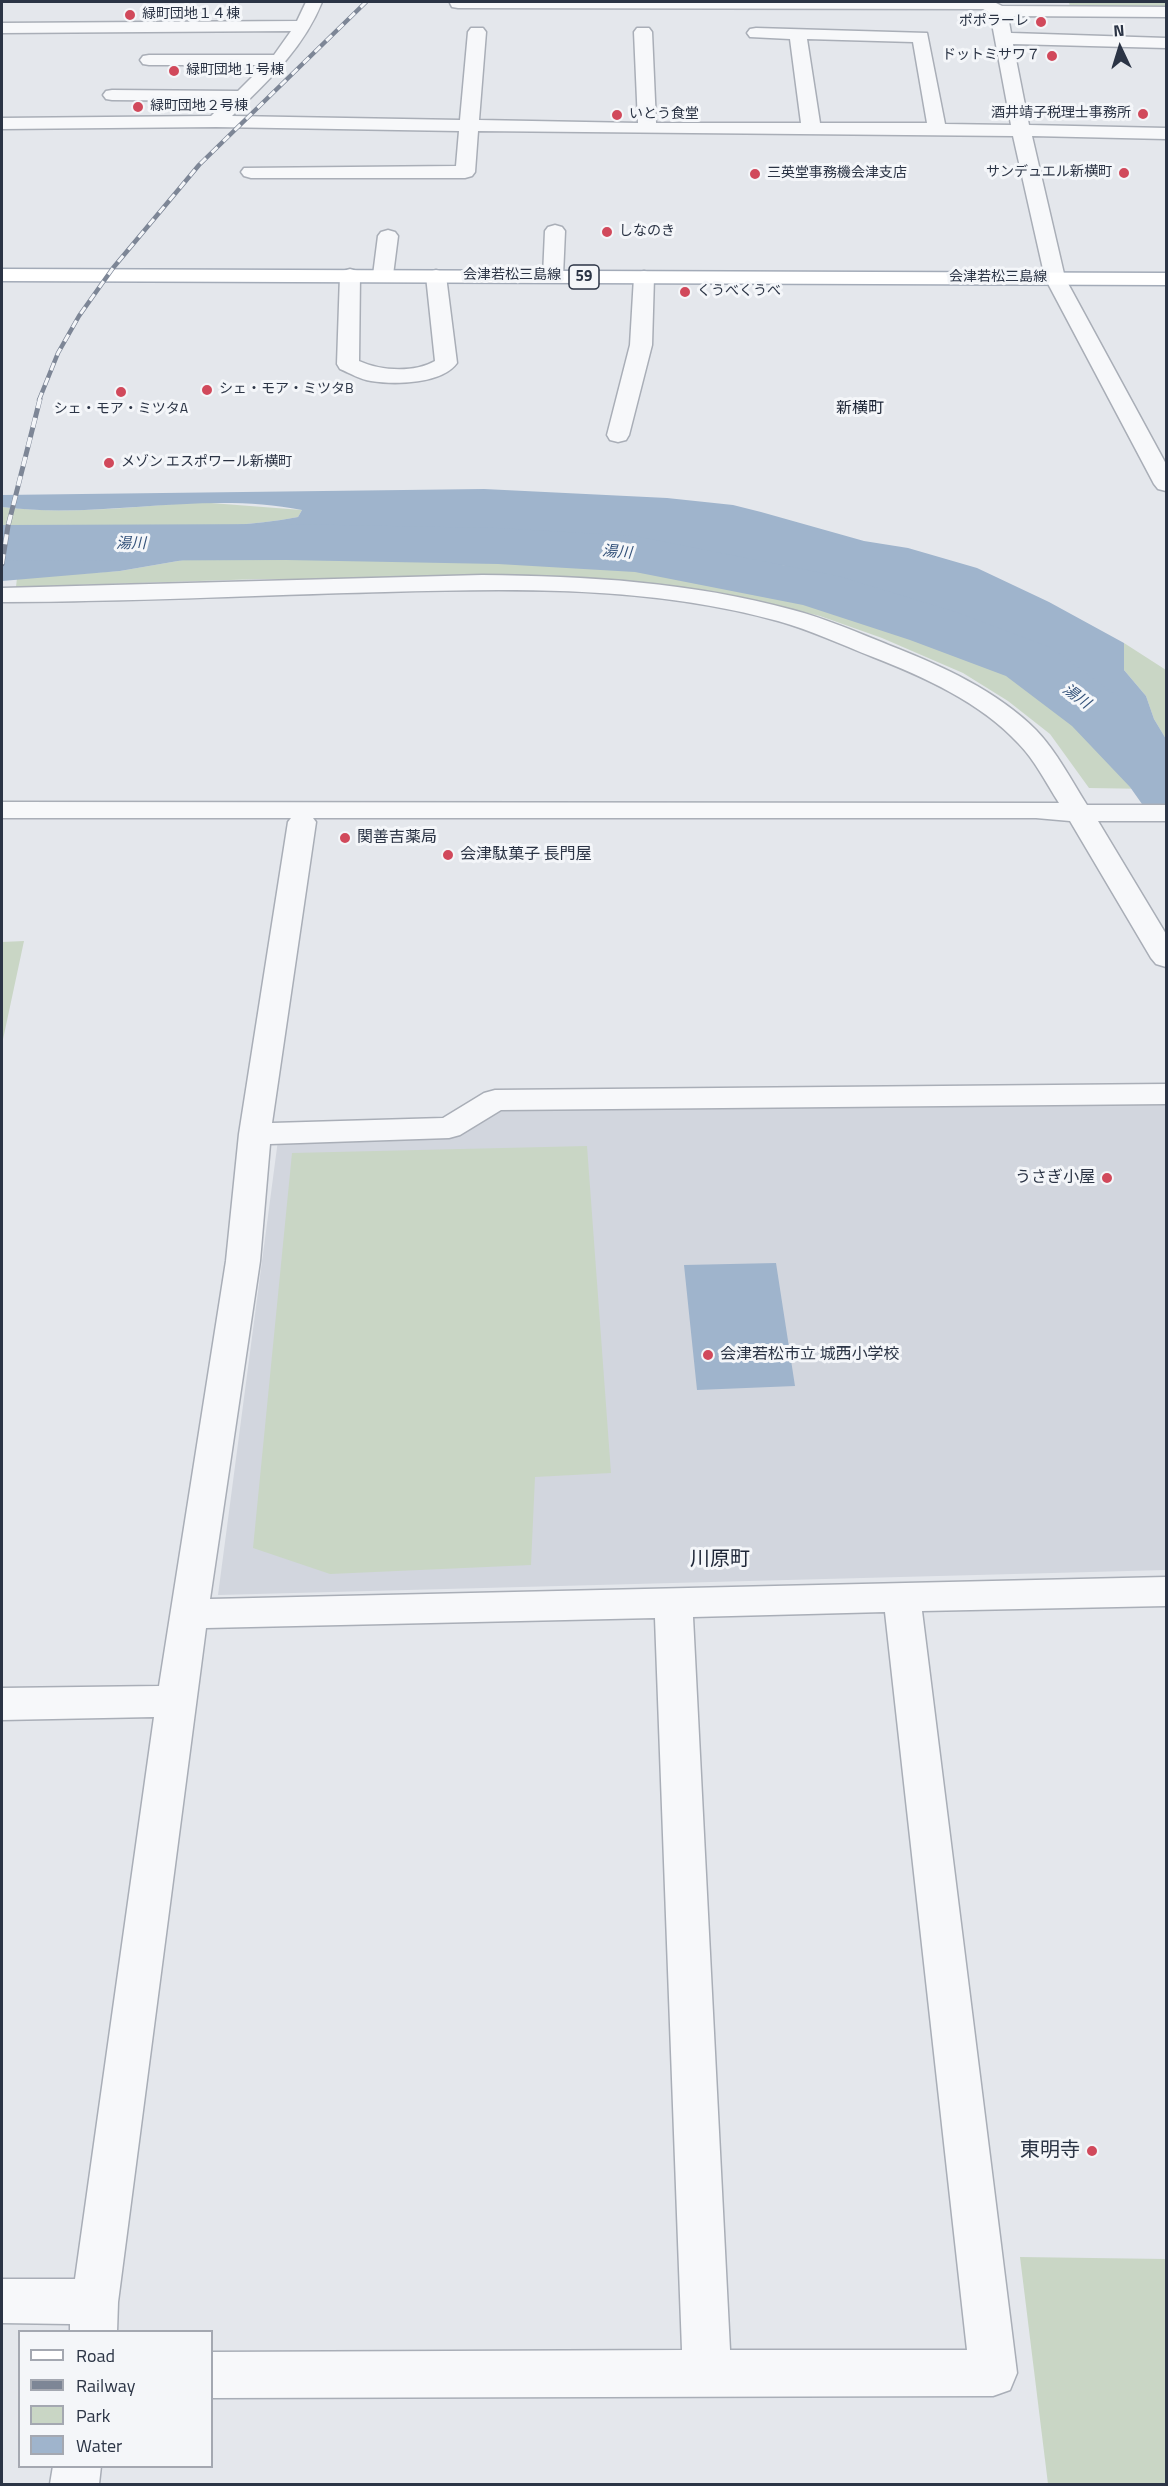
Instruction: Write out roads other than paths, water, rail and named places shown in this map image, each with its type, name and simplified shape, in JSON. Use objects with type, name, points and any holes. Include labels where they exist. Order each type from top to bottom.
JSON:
[{"type":"main road","name":"会津若松三島線","points":[[2,275],[1167,279]]},
{"type":"street","points":[[216,121],[277,60],[303,27],[314,2]]},
{"type":"street","points":[[458,3],[988,5],[1167,12]]},
{"type":"street","points":[[988,5],[1003,38],[1021,130],[1055,278],[1167,484]]},
{"type":"street","points":[[2,28],[303,27]]},
{"type":"street","points":[[251,172],[465,172],[477,32]]},
{"type":"street","points":[[643,32],[647,128]]},
{"type":"street","points":[[756,33],[921,36],[937,129]]},
{"type":"street","points":[[798,34],[811,128]]},
{"type":"street","points":[[1003,38],[1167,43]]},
{"type":"street","points":[[149,60],[277,60]]},
{"type":"street","points":[[112,95],[242,96]]},
{"type":"street","points":[[2,124],[216,121],[469,126],[1167,133]]},
{"type":"street","points":[[553,276],[555,231]]},
{"type":"street","points":[[383,275],[388,236]]},
{"type":"street","points":[[350,275],[348,363],[372,375],[428,374],[446,363],[436,276]]},
{"type":"street","points":[[618,435],[641,345],[644,277]]},
{"type":"street","points":[[2,595],[482,582],[539,583],[608,587],[677,595],[784,615],[894,656],[957,685],[1020,729],[1094,813],[1167,958]]},
{"type":"street","points":[[2,810],[1036,810],[1167,813]]},
{"type":"street","points":[[2,2301],[94,2317],[176,1701],[243,1261],[255,1134],[302,822]]},
{"type":"street","points":[[255,1134],[449,1128],[495,1100],[1167,1094]]},
{"type":"street","points":[[191,1614],[1167,1591]]},
{"type":"street","points":[[213,2375],[993,2373],[902,1599]]},
{"type":"street","points":[[673,1601],[707,2374]]},
{"type":"street","points":[[2,1704],[176,1701]]},
{"type":"street","points":[[74,2484],[77,2468]]},
{"type":"water","points":[[484,489],[667,498],[733,505],[864,541],[908,548],[977,568],[1049,602],[1124,643],[1124,670],[1146,696],[1154,719],[1166,739],[1166,788],[1152,789],[1075,685],[1024,652],[936,618],[785,566],[637,544],[511,533],[201,557],[120,571],[2,581],[2,555],[52,557],[78,554],[177,531],[298,517],[302,510],[227,503],[39,510],[2,507],[2,495]]},
{"type":"water","points":[[776,1263],[795,1386],[697,1390],[684,1265]]},
{"type":"waterway","name":"湯川","points":[[2,543],[286,542],[498,546],[635,554],[816,589],[933,626],[1029,662],[1096,712],[1157,775],[1166,789]]},
{"type":"railway","points":[[39,400],[58,353],[79,316],[113,268],[199,165],[366,2]]},
{"type":"railway","points":[[2,564],[8,526],[40,399]]},
{"type":"place","name":"緑町団地１４棟","points":[[130,15]]},
{"type":"place","name":"ポポラーレ","points":[[1041,22]]},
{"type":"place","name":"ドットミサワ７","points":[[1052,56]]},
{"type":"place","name":"緑町団地１号棟","points":[[174,71]]},
{"type":"place","name":"緑町団地２号棟","points":[[138,107]]},
{"type":"place","name":"酒井靖子税理士事務所","points":[[1143,114]]},
{"type":"place","name":"いとう食堂","points":[[617,115]]},
{"type":"place","name":"サンデュエル新横町","points":[[1124,173]]},
{"type":"place","name":"三英堂事務機会津支店","points":[[755,174]]},
{"type":"place","name":"しなのき","points":[[607,232]]},
{"type":"place","name":"くうべくうべ","points":[[685,292]]},
{"type":"place","name":"シェ・モア・ミツタB","points":[[207,390]]},
{"type":"place","name":"シェ・モア・ミツタA","points":[[121,392]]},
{"type":"place","name":"メゾン エスポワール新横町","points":[[109,463]]},
{"type":"place","name":"関善吉薬局","points":[[345,838]]},
{"type":"place","name":"会津駄菓子 長門屋","points":[[448,855]]},
{"type":"place","name":"うさぎ小屋","points":[[1107,1178]]},
{"type":"place","name":"会津若松市立 城西小学校","points":[[708,1355]]},
{"type":"place","name":"東明寺","points":[[1092,2151]]},
{"type":"district","name":"新横町","points":[[860,409]]},
{"type":"district","name":"川原町","points":[[720,1560]]}]
